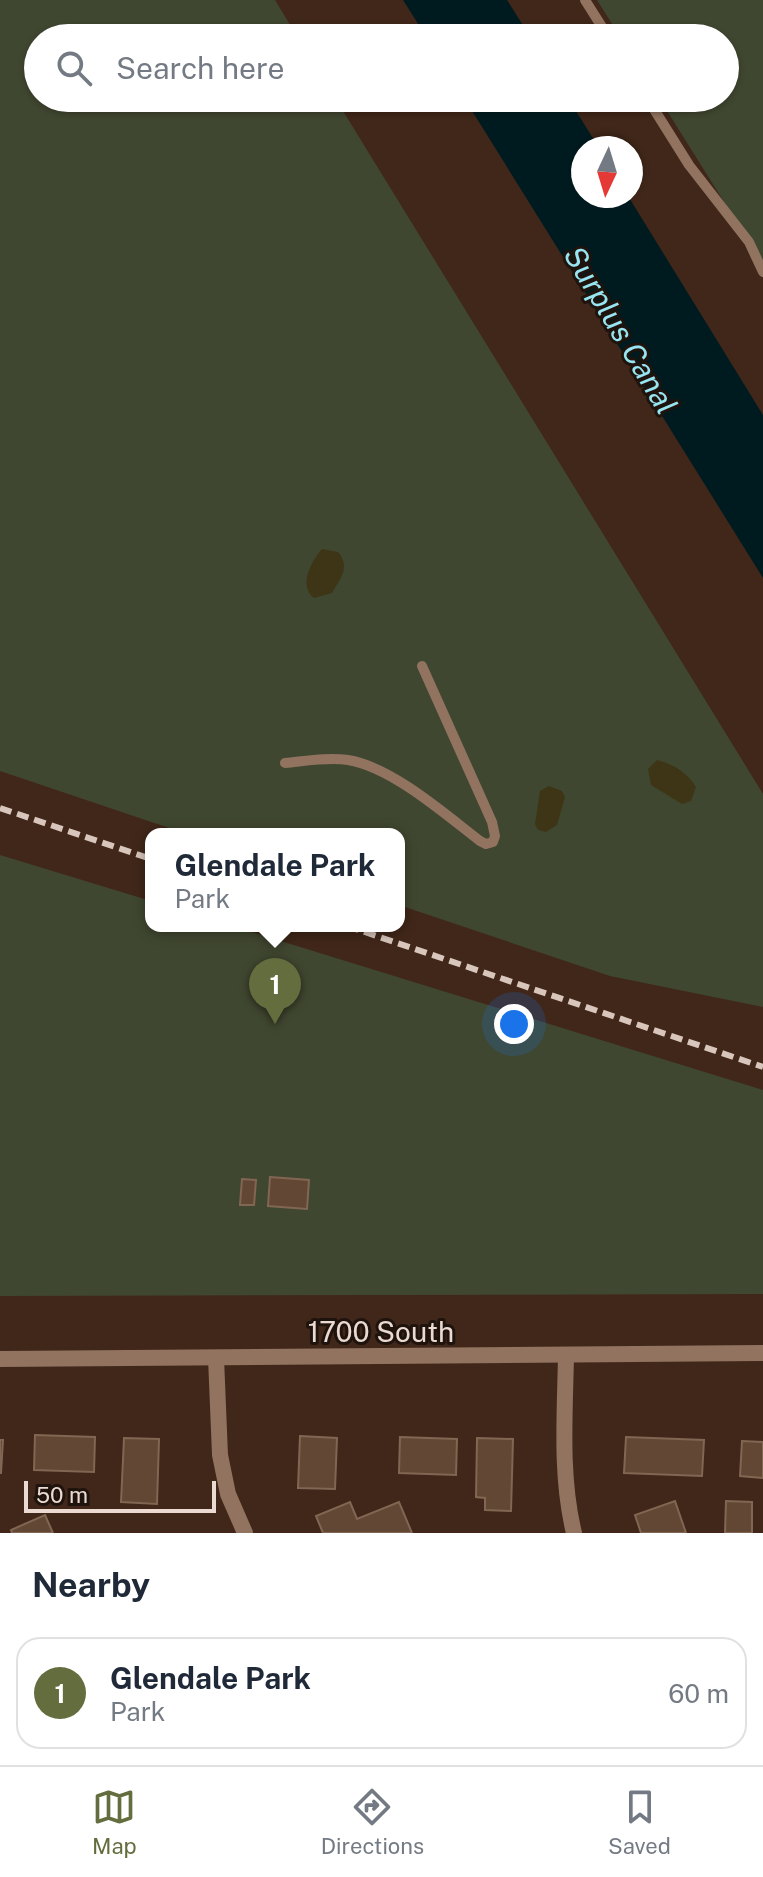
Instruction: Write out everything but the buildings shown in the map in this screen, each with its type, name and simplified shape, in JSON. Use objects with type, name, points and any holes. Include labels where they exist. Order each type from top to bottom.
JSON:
[{"type":"street","name":"1700 South","points":[[0,1359],[763,1353]]},
{"type":"street","points":[[566,1355],[566,1471],[574,1533]]},
{"type":"street","points":[[216,1358],[220,1455],[228,1494],[245,1533]]},
{"type":"lane","points":[[585,0],[600,24]]},
{"type":"lane","points":[[656,112],[689,165],[749,242],[763,272]]},
{"type":"lane","points":[[285,763],[350,760],[373,768],[413,790],[480,841],[486,844],[493,842],[492,822],[422,666]]},
{"type":"green space","points":[[0,0],[275,0],[290,24],[24,24],[24,112],[344,112],[763,794],[763,1007],[610,976],[405,907],[405,828],[169,828],[0,771]]},
{"type":"green space","points":[[597,0],[763,0],[763,264],[668,112],[739,112],[739,24],[612,24]]},
{"type":"green space","points":[[0,855],[145,899],[145,932],[251,932],[763,1090],[763,1294],[0,1296]]},
{"type":"sand","points":[[322,549],[338,552],[344,568],[332,593],[314,598],[309,593],[307,580],[310,567]]},
{"type":"sand","points":[[657,760],[689,777],[696,787],[691,801],[682,804],[651,785],[648,769]]},
{"type":"sand","points":[[549,786],[562,791],[565,797],[557,825],[546,832],[538,830],[535,824],[540,791]]},
{"type":"water","points":[[403,0],[507,0],[522,24],[418,24]]},
{"type":"water","name":"Surplus Canal","points":[[473,112],[577,112],[592,136],[571,136],[571,208],[635,208],[763,415],[763,578]]},
{"type":"railway","points":[[0,808],[145,857]]},
{"type":"railway","points":[[365,932],[763,1067]]},
{"type":"place","name":"Glendale Park","points":[[275,1024]]}]
